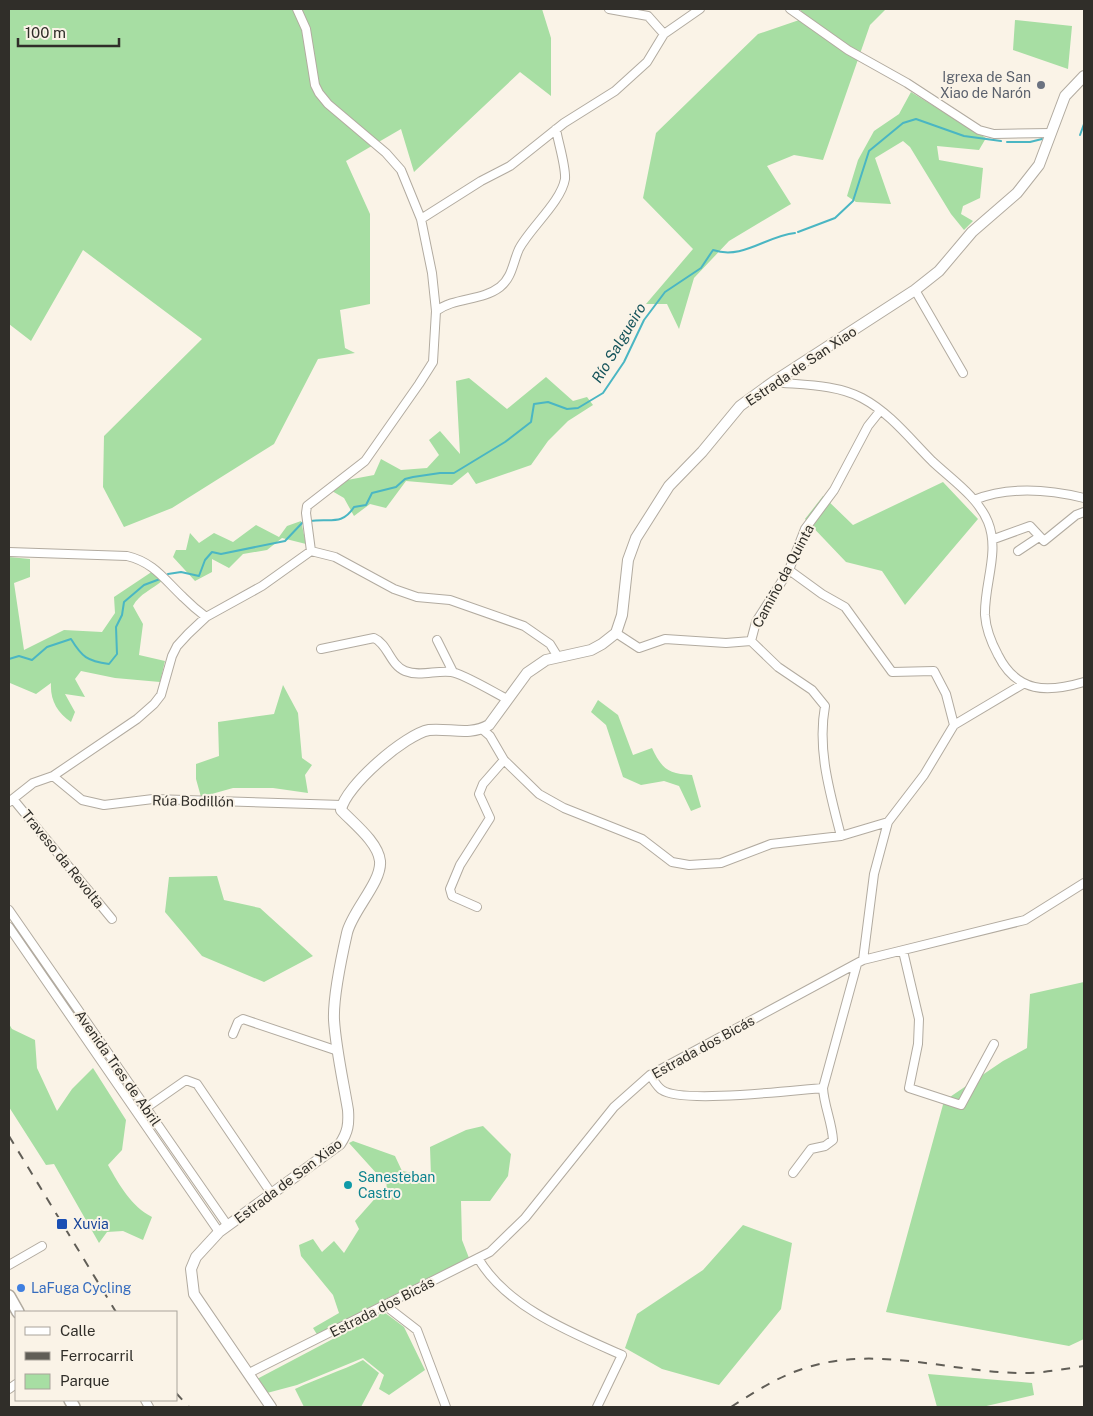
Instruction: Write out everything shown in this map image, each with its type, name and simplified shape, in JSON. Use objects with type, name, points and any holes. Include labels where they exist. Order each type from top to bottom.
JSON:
[{"type":"street","points":[[297,9],[306,29],[315,85],[319,93],[328,104],[386,153],[401,170],[421,219],[432,273],[436,311],[433,362],[419,384],[365,462],[307,506],[306,513],[311,551]]},
{"type":"street","points":[[609,9],[648,16],[664,34]]},
{"type":"street","points":[[421,219],[510,166],[556,129],[622,85],[647,62],[664,34],[700,9]]},
{"type":"street","points":[[790,9],[848,50],[907,83],[979,130],[994,134],[1052,133]]},
{"type":"street","name":"Estrada de San Xiao","points":[[616,633],[622,615],[628,560],[636,538],[669,486],[702,452],[740,406],[773,382],[915,290],[939,271],[972,232],[1017,194],[1039,165],[1065,96],[1084,76]]},
{"type":"street","points":[[436,311],[444,305],[490,293],[502,286],[520,249],[561,190],[565,178],[556,129]]},
{"type":"street","points":[[915,290],[963,373]]},
{"type":"street","points":[[773,382],[834,389],[862,398],[898,425],[984,512],[994,539],[985,615],[989,638],[1013,678],[1023,684],[1034,687],[1062,689],[1084,682]]},
{"type":"street","name":"Camiño da Quinta","points":[[751,641],[756,622],[789,570],[805,529],[834,490],[868,426],[880,411]]},
{"type":"street","points":[[974,500],[992,492],[1008,490],[1084,498]]},
{"type":"street","points":[[994,539],[1030,526],[1044,542],[1076,515],[1084,512]]},
{"type":"street","points":[[1018,551],[1039,537]]},
{"type":"street","points":[[11,801],[33,783],[53,776],[137,719],[161,695],[176,646],[206,617],[262,586],[311,551]]},
{"type":"street","points":[[311,551],[334,557],[394,589],[417,597],[450,600],[524,626],[550,644],[558,657]]},
{"type":"street","points":[[9,552],[127,556],[140,559],[157,569],[182,597],[206,617]]},
{"type":"street","points":[[789,570],[822,594],[846,607],[892,672],[934,671],[946,694],[954,725]]},
{"type":"street","points":[[342,805],[358,782],[415,735],[429,730],[473,732],[489,725],[528,673],[546,660],[591,650],[616,633],[639,648],[665,639],[726,643],[751,641],[778,667],[812,690],[825,706],[821,726],[822,744],[828,784],[841,836]]},
{"type":"street","points":[[321,649],[374,638],[379,641],[393,661],[404,671],[416,674],[453,672],[507,699]]},
{"type":"street","points":[[437,640],[453,672]]},
{"type":"street","points":[[792,1173],[811,1149],[825,1146],[833,1140],[832,1128],[823,1102],[823,1088],[860,962],[874,874],[888,822],[924,775],[954,725],[1023,684]]},
{"type":"street","points":[[482,729],[490,736],[504,760],[539,794],[642,839],[672,862],[689,865],[721,863],[771,844],[841,836],[888,822]]},
{"type":"street","points":[[477,908],[452,896],[450,889],[460,865],[490,818],[479,794],[483,784],[504,760]]},
{"type":"street","name":"Rúa Bodillón","points":[[53,776],[82,800],[104,805],[153,799],[342,805]]},
{"type":"street","name":"Traveso da Revolta","points":[[11,801],[112,919]]},
{"type":"street","name":"Estrada de San Xiao","points":[[271,1407],[194,1294],[191,1270],[196,1257],[224,1230],[340,1144],[346,1135],[349,1124],[348,1110],[334,1018],[347,932],[355,911],[377,877],[380,861],[374,846],[341,810],[342,805]]},
{"type":"street","name":"Estrada dos Bicás","points":[[249,1373],[386,1306],[490,1252],[525,1218],[614,1107],[650,1075],[860,962],[1025,920],[1084,884]]},
{"type":"street","name":"Avenida Tres de Abril","points":[[9,910],[146,1108],[224,1230]]},
{"type":"street","name":"Avenida Tres de Abril","points":[[9,927],[138,1114],[224,1230]]},
{"type":"street","points":[[903,951],[919,1020],[918,1044],[909,1088],[961,1105],[994,1044]]},
{"type":"street","points":[[233,1034],[238,1022],[243,1018],[338,1051]]},
{"type":"street","points":[[650,1075],[661,1090],[673,1095],[742,1095],[823,1088]]},
{"type":"street","points":[[138,1114],[186,1080],[193,1081],[272,1193]]},
{"type":"street","points":[[9,1266],[42,1246]]},
{"type":"street","points":[[478,1258],[486,1271],[506,1291],[553,1323],[622,1354],[597,1407]]},
{"type":"street","points":[[386,1306],[417,1330],[446,1407]]},
{"type":"green space","points":[[9,9],[542,9],[551,38],[551,96],[520,72],[414,172],[401,129],[346,161],[370,214],[370,304],[340,310],[345,348],[355,353],[318,359],[274,444],[172,508],[124,527],[103,487],[104,436],[202,339],[83,250],[31,341],[9,324]]},
{"type":"green space","points":[[800,9],[886,9],[870,25],[823,160],[794,155],[767,166],[791,204],[729,241],[694,278],[679,329],[667,304],[646,304],[693,249],[643,198],[656,133],[758,34],[805,18]]},
{"type":"green space","points":[[1015,20],[1072,26],[1068,69],[1013,50]]},
{"type":"green space","points":[[911,92],[986,138],[979,150],[937,146],[939,160],[983,168],[980,198],[963,206],[961,214],[973,221],[964,230],[951,214],[910,147],[903,141],[875,158],[891,204],[856,202],[847,196],[858,160],[874,131],[899,114]]},
{"type":"green space","points":[[546,377],[573,401],[587,397],[593,405],[568,421],[548,441],[531,465],[476,484],[468,472],[452,485],[406,481],[386,508],[370,504],[354,516],[344,498],[332,491],[342,481],[374,475],[381,459],[401,470],[427,468],[439,455],[429,440],[440,431],[460,454],[456,381],[469,378],[507,409]]},
{"type":"green space","points":[[943,482],[978,519],[905,605],[882,571],[846,562],[805,519],[823,496],[853,525]]},
{"type":"green space","points":[[301,521],[306,544],[282,538],[267,550],[243,554],[229,568],[212,559],[212,572],[195,581],[173,557],[176,550],[186,550],[190,533],[199,543],[214,533],[233,542],[256,525],[279,537],[287,526]]},
{"type":"green space","points":[[9,557],[30,559],[30,577],[14,583],[24,650],[64,630],[102,632],[115,613],[114,597],[153,571],[163,580],[142,595],[133,606],[143,624],[139,655],[165,661],[160,682],[115,678],[81,671],[75,679],[85,697],[65,694],[75,712],[71,722],[55,705],[51,683],[36,694],[10,683]]},
{"type":"green space","points":[[283,685],[298,713],[302,758],[312,765],[305,775],[308,793],[273,788],[233,788],[201,797],[196,779],[196,764],[219,756],[218,722],[274,714]]},
{"type":"green space","points":[[598,700],[618,715],[633,755],[652,748],[659,761],[671,772],[692,775],[701,807],[691,811],[679,786],[664,781],[641,785],[623,777],[606,725],[591,712]]},
{"type":"green space","points":[[217,876],[224,900],[260,908],[313,956],[264,982],[202,956],[165,912],[169,877]]},
{"type":"green space","points":[[1084,982],[1084,1339],[1069,1346],[886,1312],[944,1101],[1003,1061],[1027,1048],[1030,994]]},
{"type":"green space","points":[[9,1024],[12,1029],[35,1040],[37,1068],[57,1111],[72,1089],[93,1068],[126,1120],[122,1150],[108,1165],[132,1201],[152,1217],[143,1240],[123,1231],[107,1232],[99,1243],[54,1164],[46,1165],[9,1107]]},
{"type":"green space","points":[[483,1126],[511,1154],[508,1176],[490,1201],[461,1201],[462,1240],[469,1258],[380,1302],[318,1336],[313,1328],[339,1313],[333,1295],[301,1256],[299,1245],[313,1239],[322,1252],[334,1241],[344,1253],[359,1229],[355,1221],[387,1185],[349,1143],[353,1141],[395,1156],[402,1171],[431,1176],[430,1147],[466,1130]]},
{"type":"green space","points":[[743,1225],[792,1243],[781,1309],[719,1385],[662,1369],[625,1348],[637,1314],[703,1270]]},
{"type":"green space","points":[[384,1312],[404,1327],[425,1370],[389,1395],[379,1389],[384,1375],[363,1358],[297,1385],[267,1393],[257,1379]]},
{"type":"green space","points":[[363,1360],[379,1373],[361,1407],[304,1407],[295,1389]]},
{"type":"green space","points":[[928,1374],[1032,1383],[1034,1395],[982,1407],[937,1407]]},
{"type":"waterway","name":"Río Salgueiro","points":[[798,232],[835,218],[853,201],[869,151],[903,123],[916,119],[964,136],[1001,141]]},
{"type":"waterway","name":"Río Salgueiro","points":[[1080,135],[1084,124]]},
{"type":"waterway","name":"Río Salgueiro","points":[[1007,142],[1030,142],[1042,139]]},
{"type":"waterway","name":"Río Salgueiro","points":[[310,521],[335,520],[345,517],[354,507],[366,505],[372,493],[396,487],[405,479],[440,473],[454,473],[505,442],[531,422],[534,404],[548,402],[567,409],[578,408],[603,393],[624,362],[644,320],[665,292],[701,268],[713,250],[724,252],[744,250],[774,238],[795,233]]},
{"type":"waterway","name":"Río Salgueiro","points":[[168,574],[181,572],[199,576],[205,560],[212,552],[221,554],[285,541],[303,522]]},
{"type":"waterway","name":"Río Salgueiro","points":[[9,659],[19,656],[32,660],[47,647],[71,639],[78,650],[90,660],[109,664],[117,654],[116,627],[122,615],[124,602],[144,585],[160,579]]},
{"type":"railway","points":[[9,1136],[115,1311]]},
{"type":"railway","points":[[731,1407],[780,1378],[801,1369],[838,1361],[891,1359],[997,1372],[1024,1373],[1046,1372],[1084,1366]]},
{"type":"railway","points":[[178,1395],[189,1407]]},
{"type":"place","name":"Igrexa de San Xiao de Narón","points":[[1041,85]]},
{"type":"place","name":"Sanesteban Castro","points":[[348,1185]]},
{"type":"place","name":"Xuvia","points":[[62,1224]]},
{"type":"place","name":"LaFuga Cycling","points":[[21,1288]]}]
